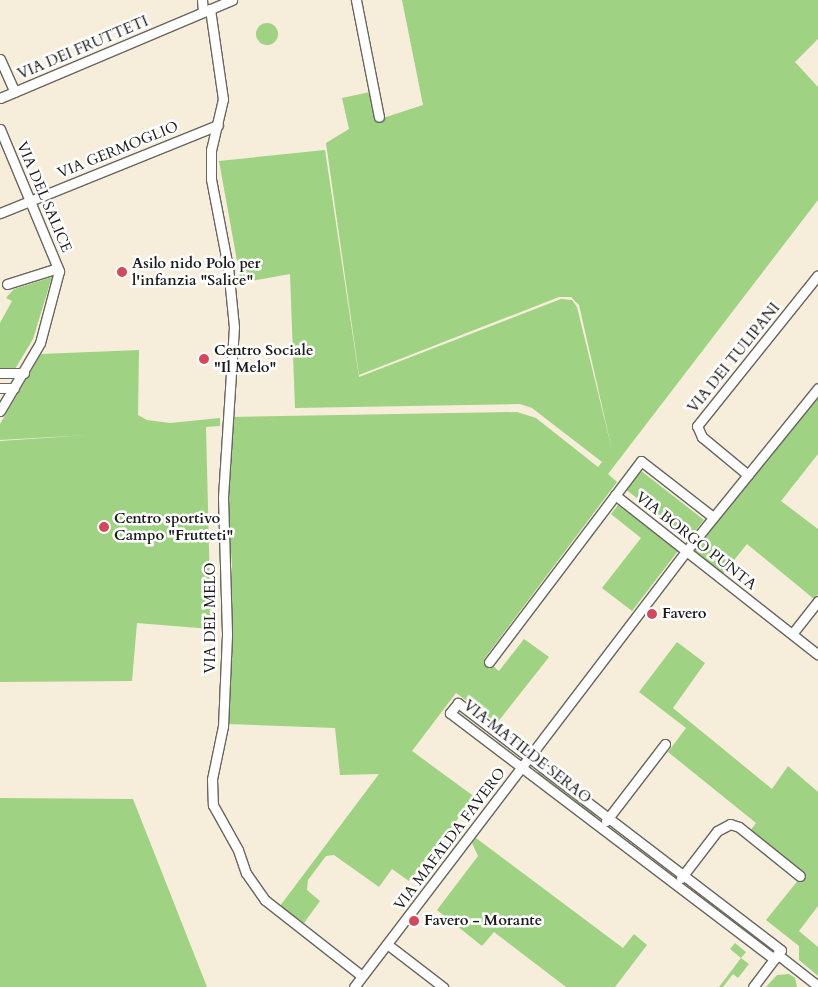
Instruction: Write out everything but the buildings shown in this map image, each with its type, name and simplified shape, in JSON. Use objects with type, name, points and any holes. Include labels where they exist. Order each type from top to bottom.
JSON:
[{"type":"street","name":"VIA DEL MELO","points":[[202,0],[207,11],[223,99],[211,150],[211,179],[228,267],[234,327],[223,488],[227,635],[223,716],[211,792],[213,806],[238,850],[246,873],[276,912],[362,976]]},
{"type":"street","name":"VIA DEI FRUTTETI","points":[[0,98],[232,0]]},
{"type":"street","points":[[356,0],[379,117]]},
{"type":"street","points":[[0,59],[14,92]]},
{"type":"street","name":"VIA GERMOGLIO","points":[[0,213],[218,125]]},
{"type":"street","name":"VIA DEL SALICE","points":[[0,129],[58,268],[56,289],[40,342],[0,411]]},
{"type":"street","points":[[7,284],[58,268]]},
{"type":"street","name":"VIA DEI TULIPANI","points":[[748,475],[702,437],[697,426],[818,275]]},
{"type":"street","points":[[0,373],[24,372]]},
{"type":"street","points":[[0,388],[14,388]]},
{"type":"street","name":"VIA MAFALDA FAVERO","points":[[354,987],[687,550],[818,388]]},
{"type":"street","name":"VIA BORGO PUNTA","points":[[713,517],[640,461],[615,494],[818,655]]},
{"type":"street","points":[[489,662],[615,494]]},
{"type":"street","points":[[792,634],[818,601]]},
{"type":"street","name":"VIA MATILDE SERAO","points":[[777,954],[677,885],[450,713],[458,703],[684,875],[777,954],[818,986]]},
{"type":"street","points":[[601,827],[665,744]]},
{"type":"street","points":[[677,885],[717,831],[730,824],[739,827],[800,876]]},
{"type":"street","points":[[387,944],[443,987]]},
{"type":"street","points":[[753,987],[777,954]]},
{"type":"green space","points":[[402,0],[818,0],[818,39],[795,62],[818,87],[818,200],[608,474],[617,482],[484,659],[499,671],[524,639],[549,657],[497,723],[456,693],[412,751],[483,803],[468,806],[409,881],[392,869],[379,887],[334,855],[326,856],[308,880],[307,890],[320,901],[304,923],[280,906],[379,774],[340,775],[335,728],[228,724],[232,566],[227,494],[232,417],[517,412],[536,418],[598,467],[602,462],[532,408],[520,404],[295,408],[290,274],[241,283],[219,161],[325,150],[359,377],[561,299],[572,300],[577,307],[612,450],[579,305],[571,297],[559,297],[359,375],[326,143],[349,129],[342,98],[370,92],[377,120],[423,105]]},
{"type":"green space","points":[[267,23],[275,26],[278,34],[275,42],[267,45],[259,42],[256,34],[259,26]]},
{"type":"green space","points":[[52,277],[33,339],[15,369],[0,369],[0,323],[12,301],[6,298],[14,289]]},
{"type":"green space","name":"Centro sportivo Campo \"Frutteti\"","points":[[139,350],[138,415],[147,420],[170,423],[220,418],[220,426],[206,427],[211,629],[137,623],[132,681],[0,682],[0,441],[89,435],[0,440],[0,424],[41,354]]},
{"type":"green space","points":[[818,395],[818,454],[781,501],[818,529],[818,594],[814,599],[747,544],[722,575],[693,551]]},
{"type":"green space","points":[[640,470],[704,520],[689,539],[625,489]]},
{"type":"green space","points":[[618,505],[678,551],[632,611],[602,588],[641,538],[611,514]]},
{"type":"green space","points":[[677,642],[705,663],[673,708],[772,789],[788,766],[818,792],[818,906],[799,931],[818,947],[818,976],[799,960],[799,946],[766,920],[804,873],[750,831],[756,823],[668,752],[686,728],[639,692]]},
{"type":"green space","points":[[541,769],[598,812],[594,817],[537,774]]},
{"type":"green space","points":[[0,798],[133,799],[207,987],[0,987]]},
{"type":"green space","points":[[476,838],[623,948],[634,934],[647,945],[615,987],[566,987],[494,932],[482,946],[437,910],[478,856],[472,843]]},
{"type":"green space","points":[[735,943],[746,952],[741,958],[730,949]]},
{"type":"green space","points":[[741,958],[749,964],[738,978],[733,974],[723,987],[719,987]]},
{"type":"green space","points":[[789,974],[795,978],[797,987],[766,987],[777,975]]},
{"type":"place","name":"Asilo nido Polo per l'infanzia \"Salice\"","points":[[122,272]]},
{"type":"place","name":"Centro Sociale \"Il Melo\"","points":[[204,359]]},
{"type":"place","name":"Centro sportivo Campo \"Frutteti\"","points":[[104,527]]},
{"type":"place","name":"Favero","points":[[652,614]]},
{"type":"place","name":"Favero - Morante","points":[[414,921]]}]
